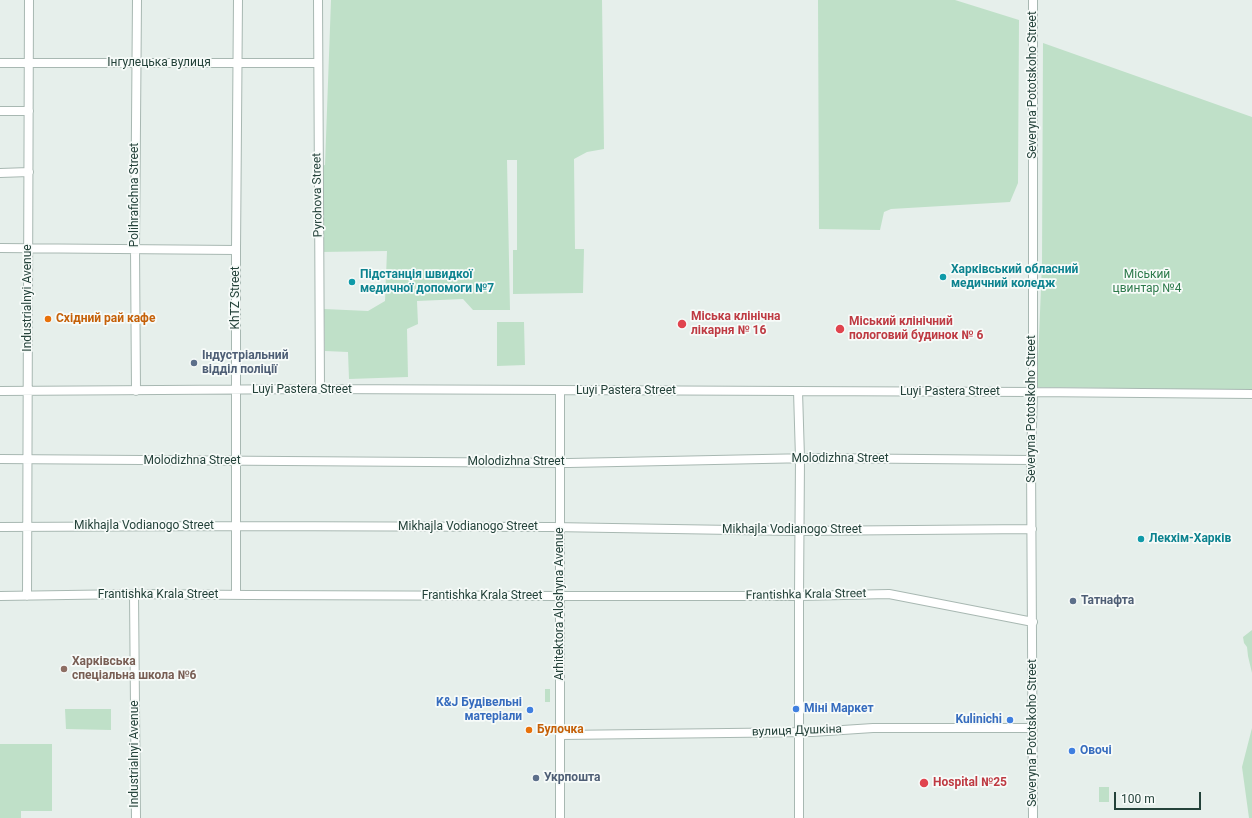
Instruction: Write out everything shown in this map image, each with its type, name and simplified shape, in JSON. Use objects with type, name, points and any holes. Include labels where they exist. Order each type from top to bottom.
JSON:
[{"type":"street","name":"Industrialnyi Avenue","points":[[27,596],[29,0]]},
{"type":"street","name":"Polihrafichna Street","points":[[136,391],[135,248],[137,0]]},
{"type":"street","name":"KhTZ Street","points":[[236,595],[238,0]]},
{"type":"street","name":"Pyrohova Street","points":[[318,0],[317,63],[320,389]]},
{"type":"street","name":"Severyna Pototskoho Street","points":[[1033,0],[1033,392],[1031,460],[1033,818]]},
{"type":"street","name":"Інгулецька вулиця","points":[[0,63],[317,63]]},
{"type":"street","points":[[0,111],[29,111]]},
{"type":"street","points":[[0,173],[29,172]]},
{"type":"street","points":[[0,248],[236,250]]},
{"type":"street","name":"Luyi Pastera Street","points":[[0,391],[320,389],[1252,394]]},
{"type":"street","name":"Arhitektora Aloshyna Avenue","points":[[560,390],[560,818]]},
{"type":"street","points":[[798,391],[800,458],[800,818]]},
{"type":"street","name":"Molodizhna Street","points":[[0,459],[560,463],[800,458],[1031,460]]},
{"type":"street","name":"Mikhajla Vodianogo Street","points":[[0,527],[560,527],[800,531],[1032,529]]},
{"type":"street","name":"Industrialnyi Avenue","points":[[134,594],[136,818]]},
{"type":"street","name":"Frantishka Krala Street","points":[[0,596],[134,594],[799,596],[889,594],[1033,622]]},
{"type":"street","name":"вулиця Душкіна","points":[[560,735],[799,732],[873,728],[1033,728]]},
{"type":"green space","points":[[331,0],[602,0],[604,149],[587,152],[574,159],[575,249],[584,249],[583,293],[513,294],[513,250],[517,250],[517,160],[507,160],[510,310],[473,310],[463,299],[417,301],[418,324],[407,329],[408,377],[349,379],[348,352],[325,351],[324,309],[368,311],[385,301],[387,251],[321,252],[321,166],[325,165]]},
{"type":"green space","points":[[818,0],[955,0],[1019,20],[1018,183],[1010,202],[891,209],[884,212],[880,230],[819,229]]},
{"type":"green space","name":"Міський цвинтар №4","points":[[1043,43],[1252,117],[1252,390],[1037,387],[1042,263]]},
{"type":"green space","points":[[497,322],[524,322],[525,365],[497,366]]},
{"type":"green space","points":[[1252,630],[1252,673],[1247,647],[1244,643],[1243,637]]},
{"type":"green space","points":[[545,689],[550,689],[550,702],[545,702]]},
{"type":"green space","points":[[65,709],[111,709],[111,730],[66,729]]},
{"type":"green space","points":[[1252,728],[1252,818],[1249,818],[1242,767]]},
{"type":"green space","points":[[0,744],[52,744],[52,811],[21,811],[21,818],[0,818]]},
{"type":"green space","points":[[1099,787],[1109,787],[1109,802],[1099,802]]},
{"type":"place","name":"Харківський обласний медичний коледж","points":[[943,277]]},
{"type":"place","name":"Підстанція швидкої медичної допомоги №7","points":[[352,282]]},
{"type":"place","name":"Східний рай кафе","points":[[48,319]]},
{"type":"place","name":"Міська клінічна лікарня № 16","points":[[682,324]]},
{"type":"place","name":"Міський клінічний пологовий будинок № 6","points":[[840,329]]},
{"type":"place","name":"Індустріальний відділ поліції","points":[[194,363]]},
{"type":"place","name":"Лекхім-Харків","points":[[1141,539]]},
{"type":"place","name":"Татнафта","points":[[1073,601]]},
{"type":"place","name":"Харківська спеціальна школа №6","points":[[64,669]]},
{"type":"place","name":"Міні Маркет","points":[[796,709]]},
{"type":"place","name":"K&J Будівельні матеріали","points":[[530,710]]},
{"type":"place","name":"Kulinichi","points":[[1010,720]]},
{"type":"place","name":"Булочка","points":[[529,730]]},
{"type":"place","name":"Овочі","points":[[1072,751]]},
{"type":"place","name":"Укрпошта","points":[[536,778]]},
{"type":"place","name":"Hospital №25","points":[[924,783]]}]
